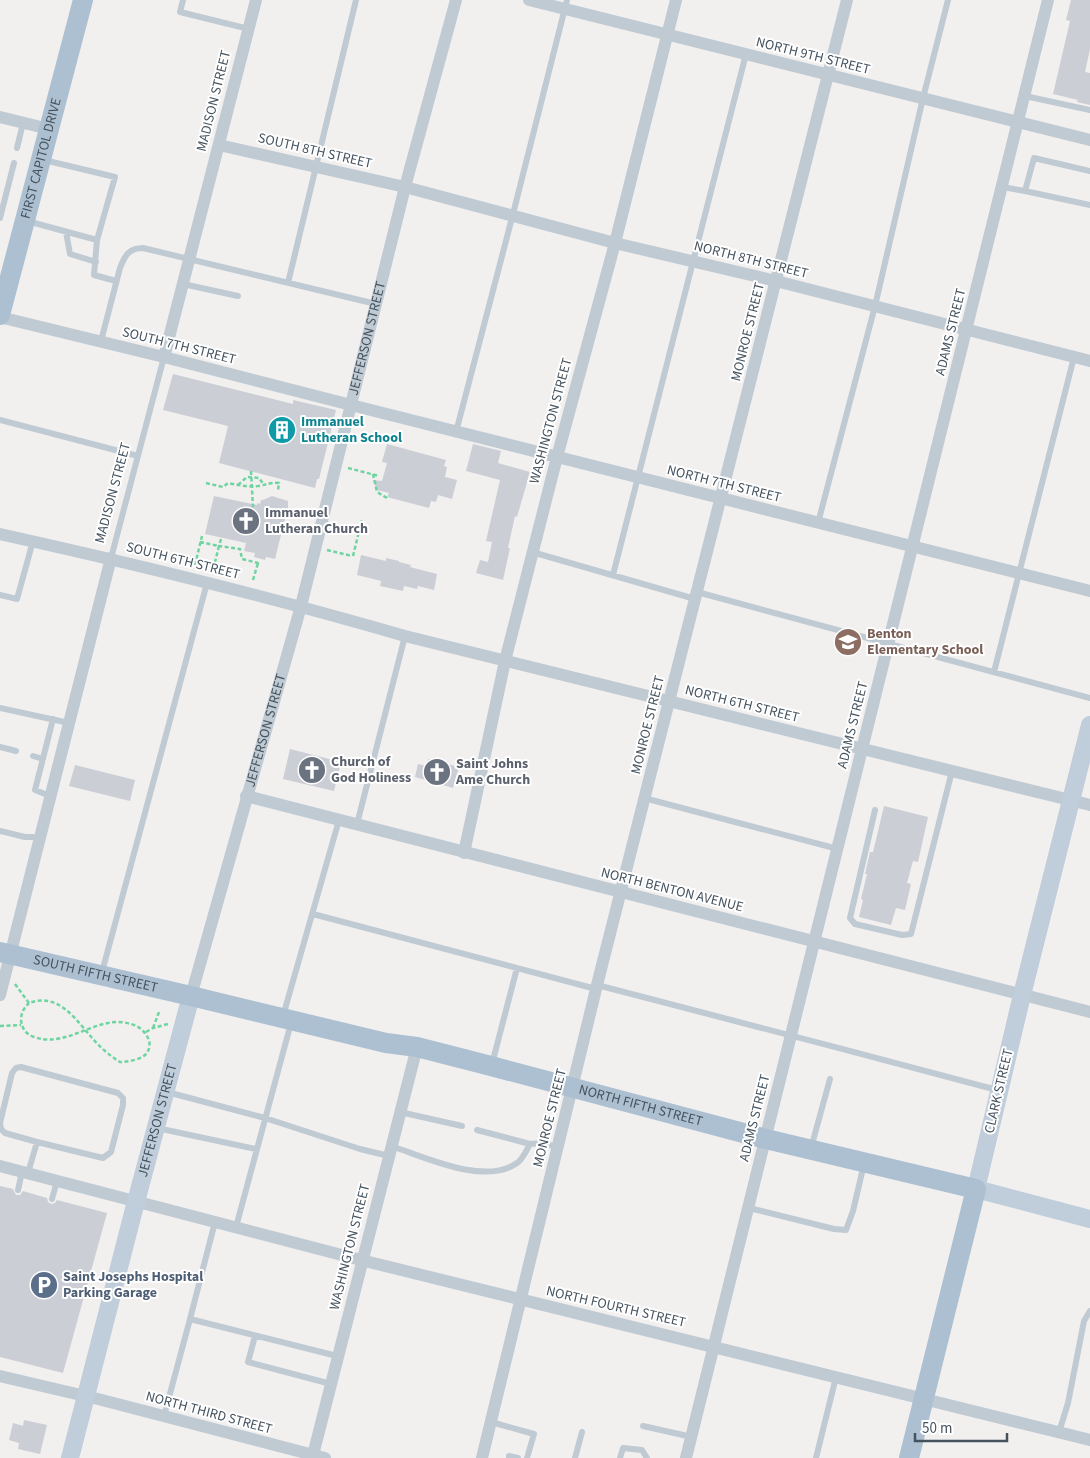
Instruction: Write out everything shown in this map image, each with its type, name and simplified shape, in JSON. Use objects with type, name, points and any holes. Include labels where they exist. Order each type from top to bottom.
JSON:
[{"type":"main road","name":"FIRST CAPITOL DRIVE","points":[[0,316],[11,262],[25,221],[83,0]]},
{"type":"main road","name":"CLARK STREET","points":[[909,1458],[1090,725]]},
{"type":"main road","name":"SOUTH FIFTH STREET","points":[[5,953],[191,996]]},
{"type":"main road","name":"NORTH FIFTH STREET","points":[[191,996],[386,1043],[417,1047],[573,1086],[766,1139],[976,1189],[1090,1219]]},
{"type":"main road","name":"JEFFERSON STREET","points":[[70,1458],[135,1202],[191,996]]},
{"type":"street","name":"MADISON STREET","points":[[164,357],[256,0]]},
{"type":"street","name":"JEFFERSON STREET","points":[[191,996],[300,606],[405,187],[456,0]]},
{"type":"street","name":"NORTH 9TH STREET","points":[[529,0],[565,5],[667,34],[1090,140]]},
{"type":"street","name":"WASHINGTON STREET","points":[[464,853],[505,661],[532,552],[615,243],[676,0]]},
{"type":"street","name":"MONROE STREET","points":[[482,1458],[644,798],[847,0]]},
{"type":"street","name":"ADAMS STREET","points":[[686,1458],[1048,0]]},
{"type":"street","points":[[0,117],[49,129]]},
{"type":"street","name":"SOUTH 8TH STREET","points":[[219,144],[405,187]]},
{"type":"street","name":"NORTH 8TH STREET","points":[[405,187],[514,214],[615,243],[776,281],[1090,361]]},
{"type":"street","name":"SOUTH 7TH STREET","points":[[0,316],[351,405]]},
{"type":"street","name":"NORTH 7TH STREET","points":[[351,405],[1090,591]]},
{"type":"street","name":"SOUTH 6TH STREET","points":[[0,534],[111,558],[300,606]]},
{"type":"street","name":"MADISON STREET","points":[[0,995],[5,953],[40,837],[111,558]]},
{"type":"street","name":"NORTH 6TH STREET","points":[[300,606],[405,636],[1090,806]]},
{"type":"street","name":"NORTH BENTON AVENUE","points":[[246,796],[1090,1012]]},
{"type":"street","name":"WASHINGTON STREET","points":[[319,1456],[331,1384],[361,1260],[417,1047]]},
{"type":"street","name":"NORTH FOURTH STREET","points":[[0,1166],[361,1260],[1090,1440]]},
{"type":"street","name":"NORTH THIRD STREET","points":[[0,1376],[319,1456]]},
{"type":"lane","points":[[183,0],[180,12],[249,29]]},
{"type":"lane","points":[[288,283],[356,0]]},
{"type":"lane","points":[[818,523],[875,306],[923,98],[948,0]]},
{"type":"lane","points":[[456,432],[514,214],[565,5]]},
{"type":"lane","points":[[613,575],[746,54]]},
{"type":"lane","points":[[1024,96],[1090,110]]},
{"type":"lane","points":[[17,148],[23,123]]},
{"type":"lane","points":[[1025,190],[1034,158],[1090,171]]},
{"type":"lane","points":[[41,160],[115,177],[98,240],[94,275],[116,281]]},
{"type":"lane","points":[[0,218],[14,163]]},
{"type":"lane","points":[[1002,186],[1090,204]]},
{"type":"lane","points":[[25,221],[98,240]]},
{"type":"lane","points":[[66,232],[70,254],[96,262]]},
{"type":"lane","points":[[101,341],[124,256],[135,248],[189,258],[376,304]]},
{"type":"lane","points":[[183,284],[238,296]]},
{"type":"lane","name":"MADISON STREET","points":[[111,558],[164,357]]},
{"type":"lane","points":[[994,672],[1074,357]]},
{"type":"lane","points":[[0,420],[138,456]]},
{"type":"lane","points":[[0,595],[17,600],[33,541]]},
{"type":"lane","points":[[532,552],[613,575],[888,644],[1090,698]]},
{"type":"lane","points":[[101,975],[207,583]]},
{"type":"lane","points":[[357,824],[405,636]]},
{"type":"lane","points":[[0,708],[69,723]]},
{"type":"lane","points":[[50,796],[35,790],[53,719]]},
{"type":"lane","points":[[0,747],[16,751]]},
{"type":"lane","points":[[32,756],[43,759]]},
{"type":"lane","points":[[875,810],[850,918],[855,924],[902,935],[911,934],[952,771]]},
{"type":"lane","points":[[644,798],[838,849]]},
{"type":"lane","points":[[236,1227],[265,1118],[313,914],[339,820]]},
{"type":"lane","points":[[0,831],[40,837]]},
{"type":"lane","points":[[313,914],[517,968],[999,1090]]},
{"type":"lane","points":[[491,1066],[517,968]]},
{"type":"lane","points":[[22,1067],[118,1093],[123,1098],[123,1105],[111,1152],[107,1156],[103,1158],[37,1142],[5,1133],[1,1130],[0,1123],[12,1073],[16,1068],[22,1067]]},
{"type":"lane","points":[[811,1150],[830,1080]]},
{"type":"lane","points":[[166,1092],[265,1118],[360,1149],[390,1151],[484,1172],[503,1169],[518,1162],[530,1144]]},
{"type":"lane","points":[[400,1112],[462,1126]]},
{"type":"lane","points":[[156,1128],[256,1149]]},
{"type":"lane","points":[[477,1130],[530,1144],[541,1143],[558,1147]]},
{"type":"lane","points":[[18,1190],[37,1142]]},
{"type":"lane","points":[[748,1208],[834,1229],[846,1230],[853,1211],[864,1162]]},
{"type":"lane","points":[[52,1199],[57,1181]]},
{"type":"lane","points":[[164,1416],[215,1222]]},
{"type":"lane","points":[[1059,1432],[1068,1403],[1090,1311]]},
{"type":"lane","points":[[190,1319],[338,1356]]},
{"type":"lane","points":[[255,1336],[248,1362],[331,1384]]},
{"type":"lane","points":[[816,1458],[836,1377]]},
{"type":"lane","points":[[491,1422],[534,1434],[527,1458]]},
{"type":"lane","points":[[643,1426],[692,1437]]},
{"type":"lane","points":[[575,1458],[582,1432]]},
{"type":"lane","points":[[620,1458],[623,1448],[642,1450],[647,1458]]},
{"type":"lane","points":[[509,1458],[510,1456],[518,1458]]},
{"type":"path","points":[[348,468],[379,476]]},
{"type":"path","points":[[251,471],[253,507]]},
{"type":"path","points":[[374,474],[374,484],[377,492],[387,498]]},
{"type":"path","points":[[238,485],[247,477],[259,478],[264,484]]},
{"type":"path","points":[[206,483],[223,487],[228,483],[243,487],[279,483],[278,490]]},
{"type":"path","points":[[327,550],[354,556],[362,519]]},
{"type":"path","points":[[195,565],[202,536]]},
{"type":"path","points":[[213,570],[221,539]]},
{"type":"path","points":[[200,542],[240,549],[242,559],[258,561],[253,580]]},
{"type":"path","points":[[11,983],[16,985],[29,1004]]},
{"type":"path","points":[[22,1025],[21,1016],[24,1008],[34,1001],[41,1002],[62,1006],[86,1030],[101,1048],[120,1062],[145,1055],[150,1045],[146,1032],[134,1025],[114,1022],[104,1023],[86,1030],[66,1037],[46,1039],[29,1035],[22,1025]]},
{"type":"path","points":[[153,1028],[159,1012]]},
{"type":"path","points":[[146,1032],[171,1023]]},
{"type":"path","points":[[0,1026],[22,1025]]},
{"type":"building","points":[[1071,0],[1090,0],[1090,49],[1085,72],[1090,73],[1090,105],[1053,94],[1070,21],[1066,20]]},
{"type":"building","name":"Immanuel Lutheran School","points":[[173,374],[293,404],[293,400],[336,410],[319,479],[317,479],[315,488],[219,463],[228,426],[163,410]]},
{"type":"building","points":[[387,444],[446,460],[444,466],[447,467],[445,477],[457,480],[452,499],[438,495],[436,502],[431,501],[429,508],[387,497],[389,493],[377,490],[373,480],[382,481],[387,463],[382,462]]},
{"type":"building","points":[[473,444],[501,451],[498,463],[530,472],[517,517],[515,516],[503,580],[476,573],[480,560],[488,562],[492,542],[486,541],[500,480],[466,471]]},
{"type":"building","name":"Immanuel Lutheran Church","points":[[214,496],[257,505],[257,503],[260,504],[261,500],[272,496],[288,501],[275,559],[266,557],[265,560],[254,557],[255,553],[244,551],[246,543],[205,534]]},
{"type":"building","points":[[361,555],[386,561],[386,558],[399,561],[411,565],[410,567],[437,574],[434,590],[418,586],[417,589],[404,586],[403,591],[380,586],[381,581],[357,575]]},
{"type":"building","name":"Church of God Holiness","points":[[290,749],[341,762],[334,791],[283,779]]},
{"type":"building","name":"Saint Johns Ame Church","points":[[428,759],[459,767],[453,788],[415,777],[418,764],[426,766]]},
{"type":"building","points":[[75,765],[135,780],[130,801],[69,786]]},
{"type":"building","points":[[884,806],[928,817],[918,862],[913,861],[907,883],[911,884],[905,910],[896,908],[891,925],[859,917],[867,874],[865,874],[870,852],[873,852]]},
{"type":"building","name":"Saint Josephs Hospital Parking Garage","points":[[0,1186],[13,1189],[16,1195],[20,1195],[23,1191],[47,1198],[51,1204],[57,1200],[107,1213],[63,1373],[0,1357]]},
{"type":"building","points":[[24,1420],[47,1425],[40,1454],[18,1449],[19,1443],[9,1440],[13,1423],[23,1426]]},
{"type":"place","name":"Immanuel Lutheran School","points":[[282,430]]},
{"type":"place","name":"Immanuel Lutheran Church","points":[[246,521]]},
{"type":"place","name":"Benton Elementary School","points":[[848,642]]},
{"type":"place","name":"Church of God Holiness","points":[[312,770]]},
{"type":"place","name":"Saint Johns Ame Church","points":[[437,772]]},
{"type":"place","name":"Saint Josephs Hospital Parking Garage","points":[[44,1285]]}]
